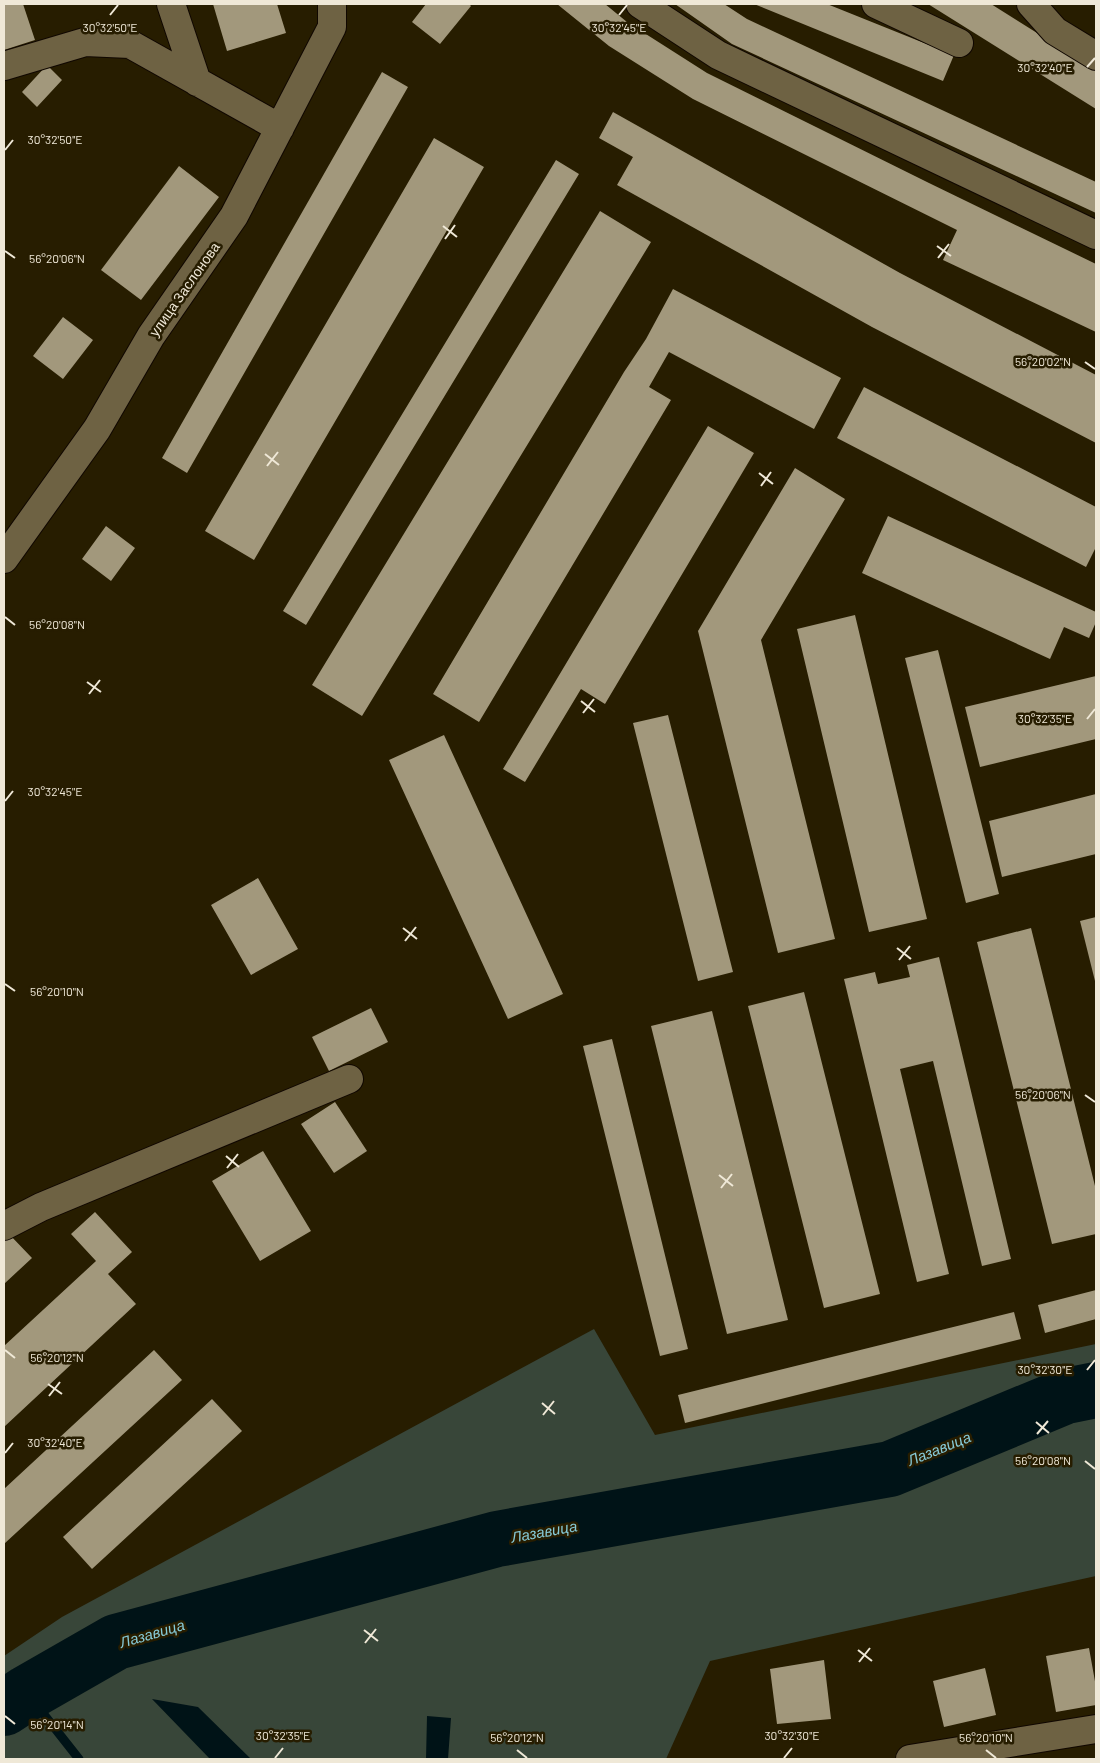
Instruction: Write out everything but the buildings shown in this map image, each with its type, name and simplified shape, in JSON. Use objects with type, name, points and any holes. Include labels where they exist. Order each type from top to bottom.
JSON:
[{"type":"street","points":[[171,4],[197,82]]},
{"type":"street","name":"улица Заслонова","points":[[4,559],[97,429],[151,336],[234,216],[332,27],[332,4]]},
{"type":"street","points":[[640,4],[718,54],[1096,235]]},
{"type":"street","points":[[876,4],[959,43]]},
{"type":"street","points":[[1031,4],[1055,31],[1096,56]]},
{"type":"street","points":[[4,66],[84,42],[130,44],[280,128]]},
{"type":"street","points":[[4,1226],[40,1207],[349,1079]]},
{"type":"street","points":[[910,1759],[1011,1751],[1096,1729]]},
{"type":"green space","points":[[594,1329],[655,1435],[1096,1344],[1096,1576],[710,1661],[666,1759],[4,1759],[4,1656],[62,1617]]},
{"type":"shaded area","points":[[152,1699],[198,1707],[251,1759],[210,1759]]},
{"type":"shaded area","points":[[427,1716],[451,1718],[448,1759],[426,1759]]},
{"type":"waterway","name":"Лазавица","points":[[4,1708],[116,1642],[497,1539],[890,1469],[1066,1396],[1096,1390]]},
{"type":"waterway","points":[[27,1693],[79,1759]]}]
